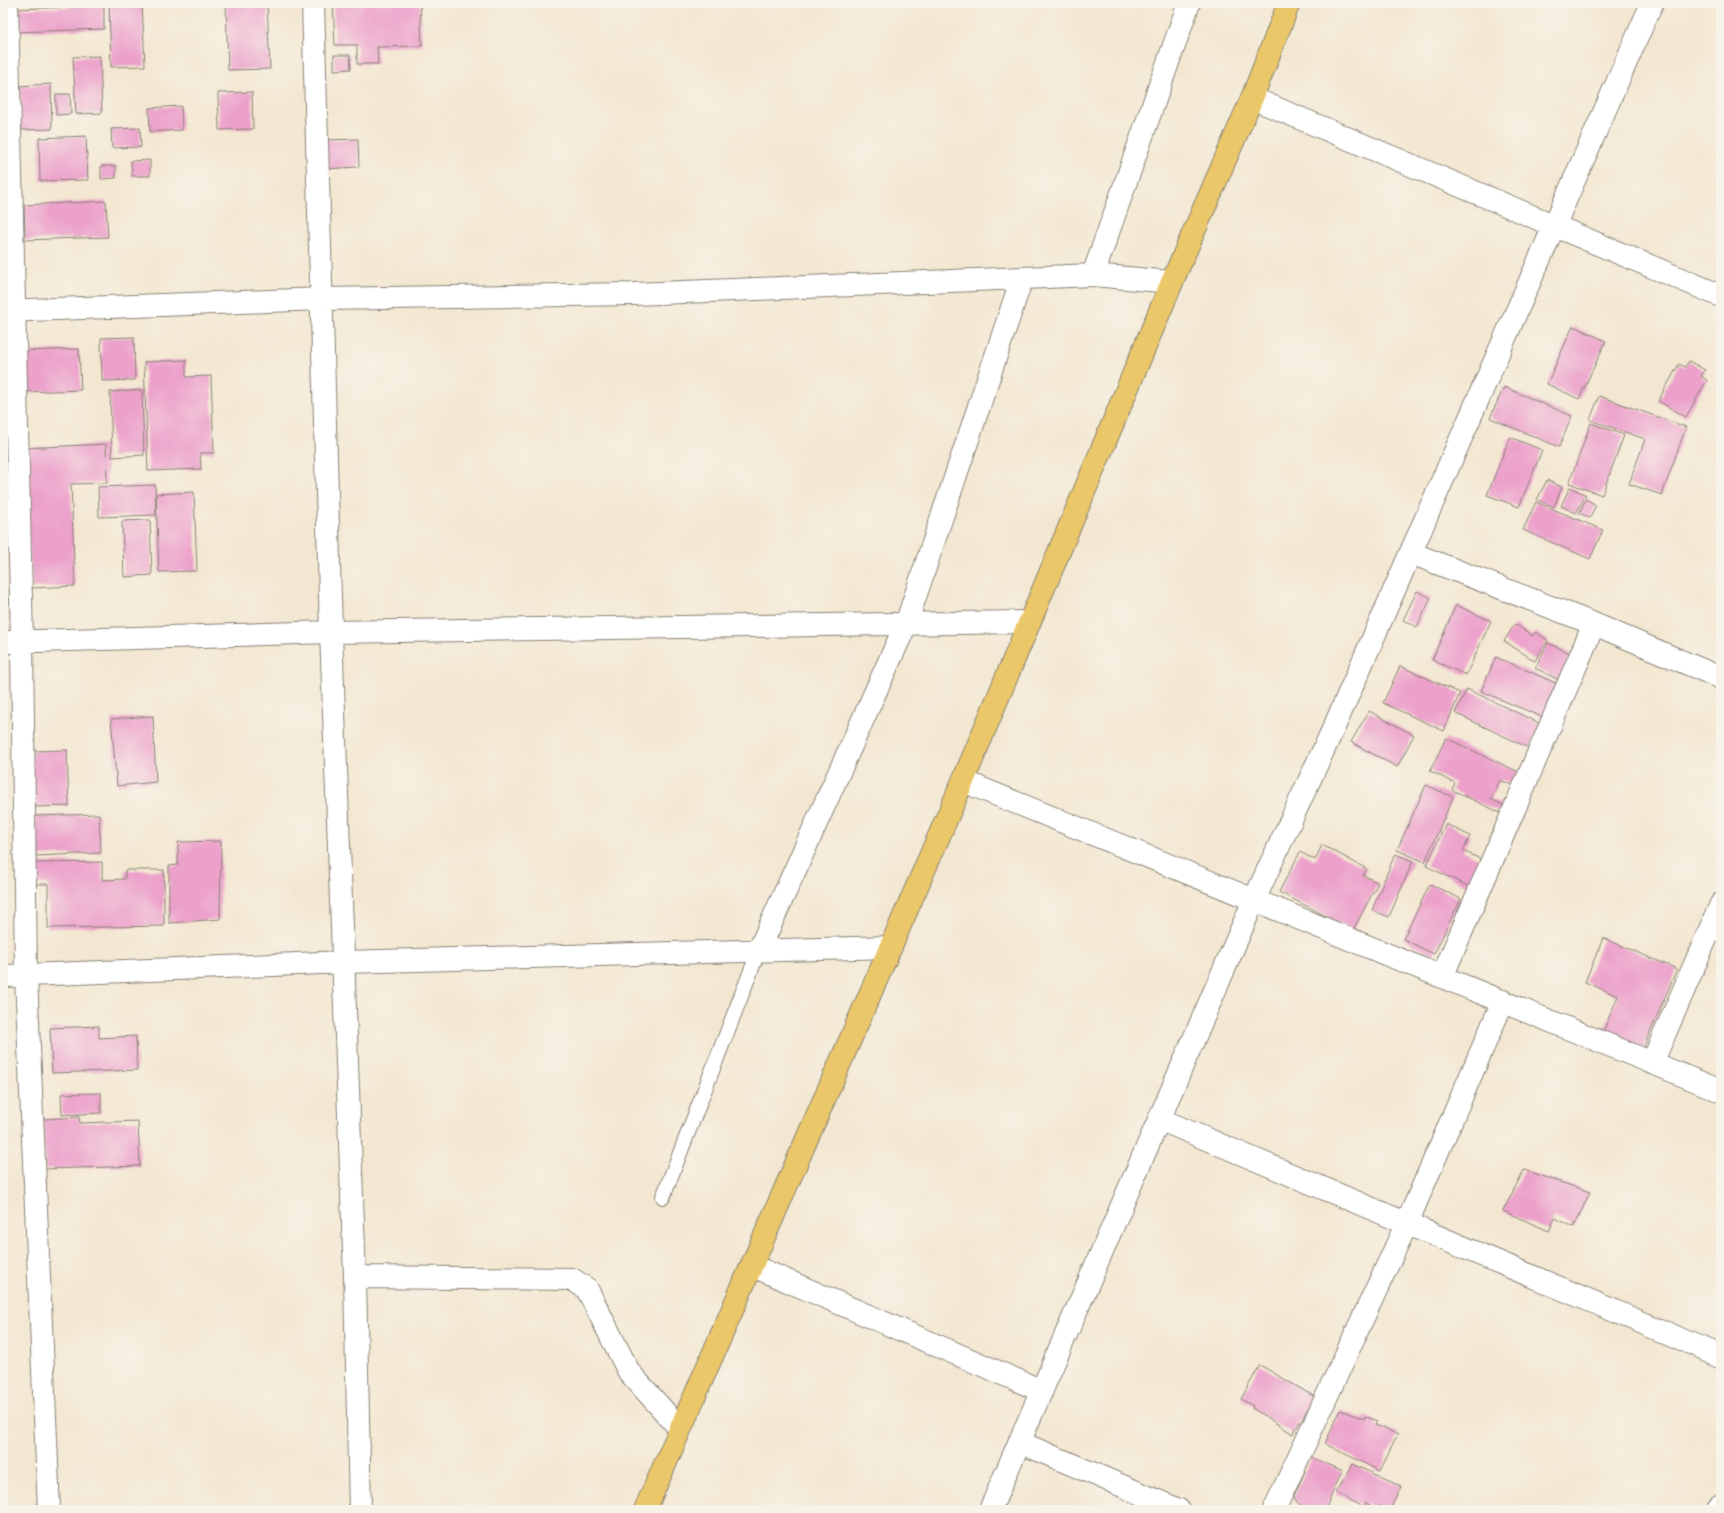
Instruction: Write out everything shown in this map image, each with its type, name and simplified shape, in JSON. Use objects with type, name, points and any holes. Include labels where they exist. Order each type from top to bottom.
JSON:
[{"type":"highway","points":[[645,1510],[753,1266],[963,781],[1172,282],[1252,98],[1290,3]]},
{"type":"street","points":[[7,3],[11,130],[8,310],[12,641],[49,1510]]},
{"type":"street","points":[[313,3],[331,632],[355,1277],[360,1510]]},
{"type":"street","points":[[1093,275],[1189,3]]},
{"type":"street","points":[[990,1510],[1254,900],[1335,725],[1555,227],[1652,3]]},
{"type":"street","points":[[1252,98],[1721,296]]},
{"type":"street","points":[[8,310],[322,299],[634,294],[1093,275],[1172,282]]},
{"type":"street","points":[[759,950],[906,624],[1022,278]]},
{"type":"street","points":[[1411,553],[1719,673]]},
{"type":"street","points":[[12,641],[331,632],[1029,622]]},
{"type":"street","points":[[1442,977],[1594,624]]},
{"type":"street","points":[[963,781],[1721,1091]]},
{"type":"street","points":[[1652,1063],[1721,904]]},
{"type":"street","points":[[3,976],[344,962],[891,947]]},
{"type":"street","points":[[1274,1510],[1407,1223],[1503,1001]]},
{"type":"street","points":[[1159,1119],[1721,1356]]},
{"type":"street","points":[[753,1266],[1042,1391]]},
{"type":"street","points":[[355,1277],[572,1279],[587,1289],[629,1372],[680,1429]]},
{"type":"street","points":[[1019,1442],[1179,1510]]},
{"type":"street","points":[[1719,1510],[1721,1505]]},
{"type":"lane","points":[[663,1197],[759,950]]},
{"type":"building","points":[[109,3],[142,3],[145,66],[111,67]]},
{"type":"building","points":[[267,3],[270,69],[228,70],[226,4]]},
{"type":"building","points":[[333,3],[420,3],[422,46],[377,47],[378,64],[357,64],[357,45],[335,45]]},
{"type":"building","points":[[104,6],[104,29],[14,32],[13,9]]},
{"type":"building","points":[[334,55],[350,55],[351,69],[334,70]]},
{"type":"building","points":[[100,56],[102,113],[76,114],[73,57]]},
{"type":"building","points":[[51,84],[52,129],[21,130],[19,86]]},
{"type":"building","points":[[252,92],[253,129],[219,130],[218,93]]},
{"type":"building","points":[[56,94],[70,94],[71,114],[56,115]]},
{"type":"building","points":[[181,106],[182,130],[150,132],[149,108]]},
{"type":"building","points":[[140,128],[141,147],[112,148],[111,129]]},
{"type":"building","points":[[86,136],[88,180],[40,181],[39,138]]},
{"type":"building","points":[[358,139],[359,167],[324,169],[322,140]]},
{"type":"building","points":[[150,160],[150,176],[132,176],[131,161]]},
{"type":"building","points":[[101,166],[116,166],[116,178],[101,179]]},
{"type":"building","points":[[106,201],[108,237],[25,240],[24,205]]},
{"type":"building","points":[[1573,326],[1606,341],[1579,399],[1547,384]]},
{"type":"building","points":[[134,337],[135,380],[102,381],[101,338]]},
{"type":"building","points":[[79,349],[81,390],[25,392],[24,351]]},
{"type":"building","points":[[186,360],[186,377],[211,376],[214,453],[200,453],[201,469],[148,471],[144,362]]},
{"type":"building","points":[[1689,361],[1705,370],[1701,376],[1707,380],[1686,417],[1658,401],[1679,364],[1685,367]]},
{"type":"building","points":[[1504,387],[1572,416],[1559,447],[1490,418]]},
{"type":"building","points":[[142,390],[144,455],[112,457],[110,392]]},
{"type":"building","points":[[1599,396],[1686,427],[1662,495],[1629,484],[1645,439],[1590,420]]},
{"type":"building","points":[[1591,423],[1624,435],[1602,495],[1569,483]]},
{"type":"building","points":[[1510,437],[1542,450],[1519,507],[1487,495]]},
{"type":"building","points":[[106,444],[107,483],[71,484],[75,586],[32,588],[22,448]]},
{"type":"building","points":[[1547,480],[1562,487],[1554,507],[1537,500]]},
{"type":"building","points":[[155,485],[156,515],[99,517],[98,487]]},
{"type":"building","points":[[1570,487],[1586,495],[1576,513],[1561,506]]},
{"type":"building","points":[[194,492],[197,571],[159,572],[156,494]]},
{"type":"building","points":[[1586,499],[1596,505],[1590,518],[1579,513]]},
{"type":"building","points":[[1536,502],[1603,530],[1590,559],[1523,530]]},
{"type":"building","points":[[150,520],[152,575],[124,577],[122,521]]},
{"type":"building","points":[[1417,591],[1431,598],[1417,627],[1403,620]]},
{"type":"building","points":[[1456,605],[1491,621],[1466,675],[1432,660]]},
{"type":"building","points":[[1515,624],[1533,636],[1535,632],[1548,640],[1535,661],[1504,641]]},
{"type":"building","points":[[1548,643],[1572,654],[1559,680],[1535,668]]},
{"type":"building","points":[[1496,657],[1558,684],[1544,718],[1481,691]]},
{"type":"building","points":[[1400,666],[1460,693],[1444,731],[1383,703]]},
{"type":"building","points":[[1467,689],[1541,724],[1529,748],[1455,713]]},
{"type":"building","points":[[1369,711],[1414,735],[1397,767],[1351,742]]},
{"type":"building","points":[[153,716],[156,782],[117,786],[111,719]]},
{"type":"building","points":[[1446,738],[1525,775],[1518,788],[1500,780],[1491,799],[1509,808],[1505,815],[1452,790],[1455,783],[1430,771]]},
{"type":"building","points":[[67,750],[69,806],[34,807],[32,751]]},
{"type":"building","points":[[1426,785],[1453,797],[1425,862],[1397,850]]},
{"type":"building","points":[[99,814],[101,853],[36,856],[35,816]]},
{"type":"building","points":[[1446,824],[1470,836],[1463,851],[1487,862],[1474,889],[1426,866]]},
{"type":"building","points":[[221,841],[220,919],[169,923],[169,866],[178,865],[178,842]]},
{"type":"building","points":[[1322,845],[1367,869],[1363,875],[1378,883],[1353,930],[1279,892],[1300,852],[1315,860]]},
{"type":"building","points":[[1395,854],[1413,861],[1389,917],[1372,910]]},
{"type":"building","points":[[102,862],[102,880],[125,879],[125,870],[164,870],[164,926],[48,928],[48,884],[31,884],[31,863]]},
{"type":"building","points":[[1430,884],[1461,899],[1434,954],[1403,939]]},
{"type":"building","points":[[1603,938],[1677,969],[1643,1049],[1603,1032],[1618,996],[1585,982]]},
{"type":"building","points":[[99,1026],[99,1038],[136,1036],[137,1070],[52,1073],[50,1028]]},
{"type":"building","points":[[101,1093],[101,1113],[62,1115],[61,1094]]},
{"type":"building","points":[[79,1117],[80,1123],[138,1121],[140,1166],[45,1169],[43,1119]]},
{"type":"building","points":[[1524,1170],[1590,1192],[1574,1227],[1555,1218],[1549,1231],[1503,1211]]},
{"type":"building","points":[[1260,1365],[1315,1397],[1293,1434],[1252,1408],[1253,1406],[1241,1399]]},
{"type":"building","points":[[1340,1410],[1364,1419],[1365,1416],[1377,1421],[1375,1425],[1398,1434],[1380,1471],[1325,1444]]},
{"type":"building","points":[[1311,1457],[1342,1471],[1325,1510],[1307,1510],[1293,1499]]},
{"type":"building","points":[[1352,1464],[1401,1486],[1390,1510],[1379,1506],[1377,1509],[1366,1503],[1364,1507],[1336,1493]]}]
